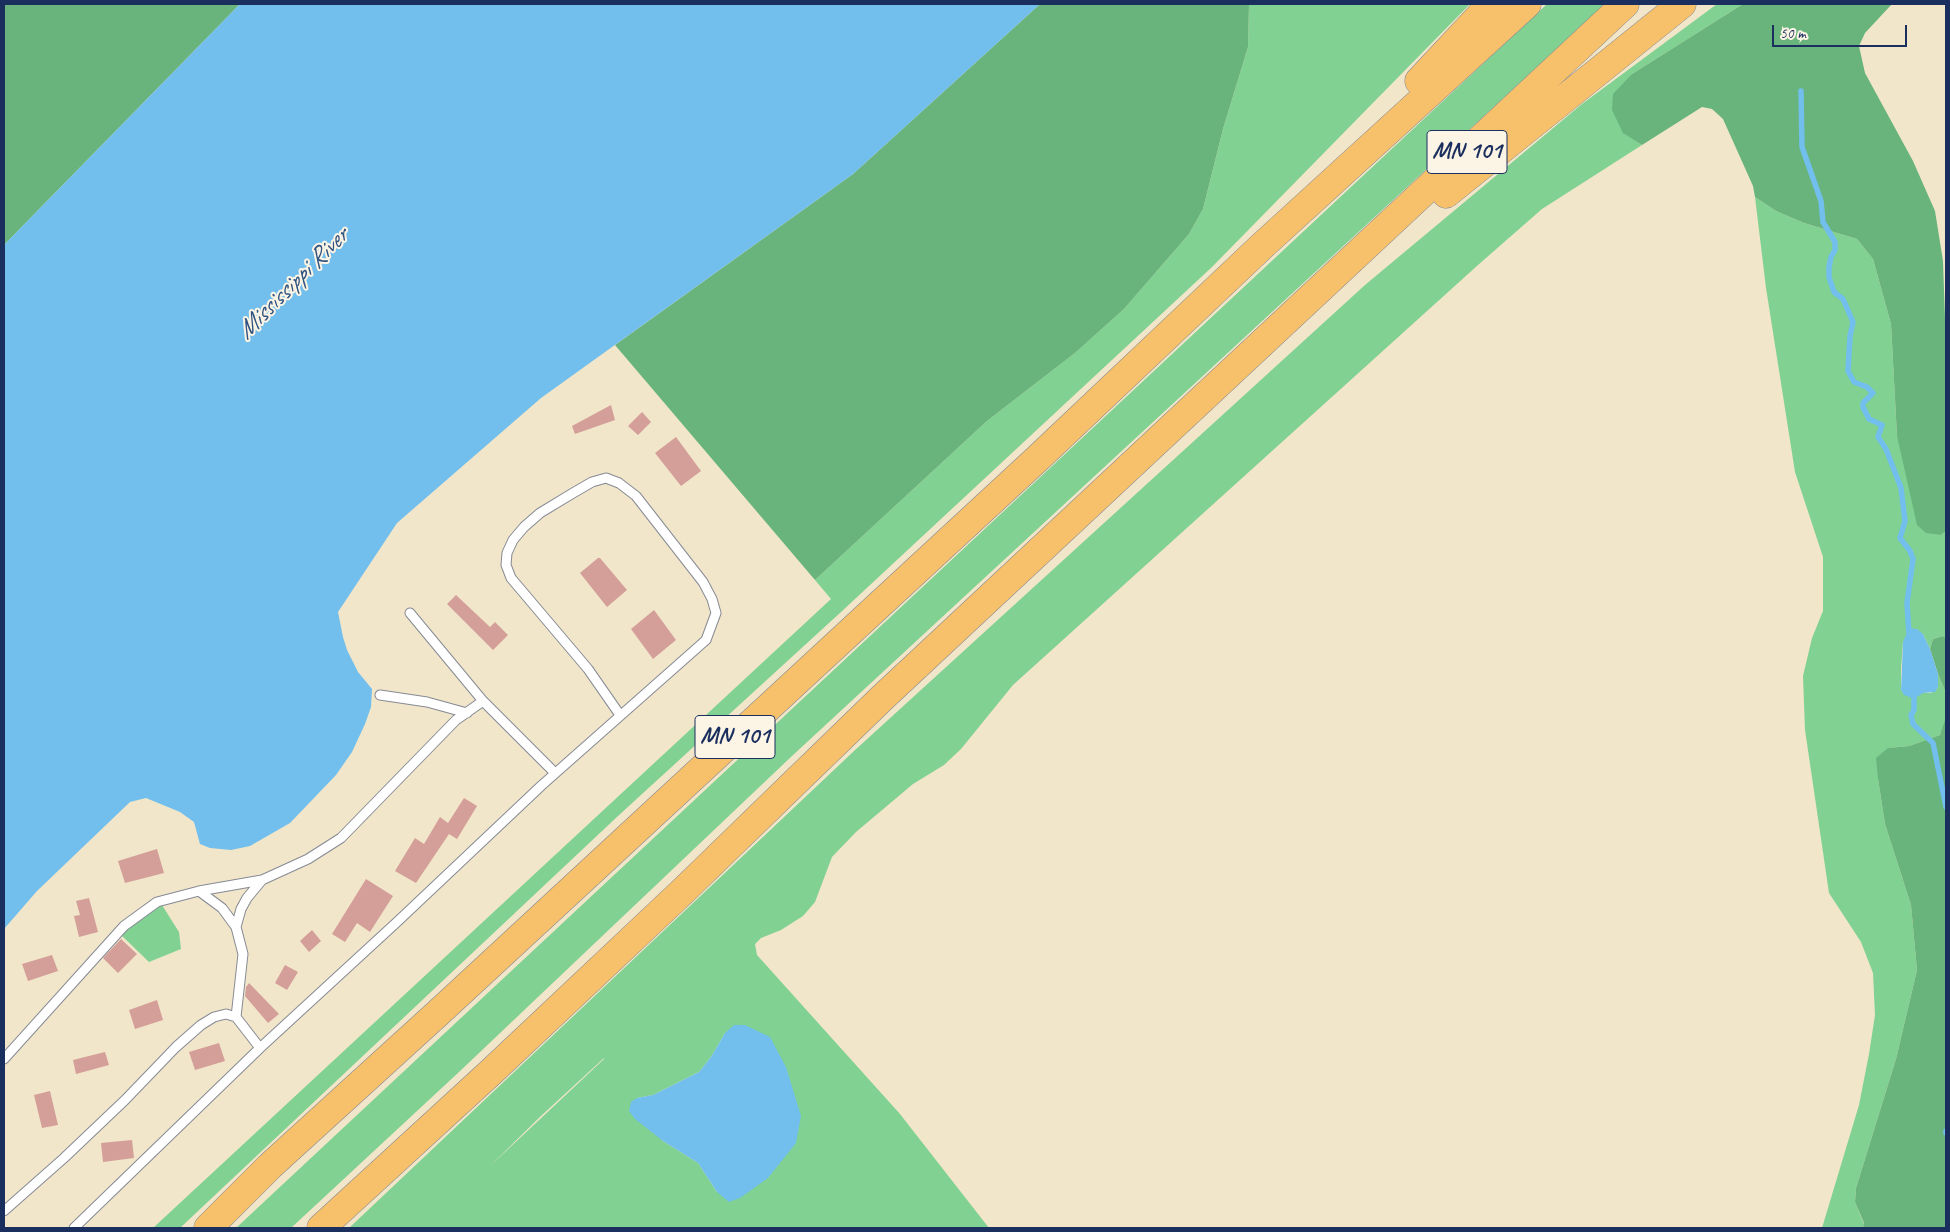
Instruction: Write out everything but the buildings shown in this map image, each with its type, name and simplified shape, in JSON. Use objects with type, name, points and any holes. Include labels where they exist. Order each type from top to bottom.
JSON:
[{"type":"highway","points":[[1262,246],[1491,4]]},
{"type":"highway","name":"MN 101","points":[[208,1228],[270,1166],[438,1013],[1022,472],[1262,246],[1527,4]]},
{"type":"highway","name":"MN 101","points":[[320,1228],[491,1072],[882,698],[1625,4]]},
{"type":"highway","points":[[1309,300],[1434,204],[1682,4]]},
{"type":"lane","points":[[74,1228],[260,1048],[555,773],[706,640],[716,613],[712,599],[703,582],[636,496],[619,483],[606,478],[592,482],[540,513],[513,540],[507,553],[506,565],[511,578],[588,669],[620,715]]},
{"type":"lane","points":[[410,613],[483,701],[555,773]]},
{"type":"lane","points":[[380,695],[427,702],[467,712]]},
{"type":"lane","points":[[4,1059],[124,926],[157,902],[199,891],[262,880],[308,859],[341,838],[456,720],[483,701]]},
{"type":"lane","points":[[236,927],[241,909],[262,880]]},
{"type":"lane","points":[[199,891],[222,908],[236,927],[243,954],[236,1017]]},
{"type":"lane","points":[[4,1211],[78,1145],[176,1047],[214,1017],[226,1014],[236,1017],[260,1048]]},
{"type":"green space","points":[[4,4],[240,4],[4,245]]},
{"type":"green space","points":[[1040,4],[1249,4],[1248,47],[1223,129],[1203,209],[1189,234],[1124,309],[1075,353],[987,421],[815,580],[615,345],[853,174]]},
{"type":"green space","points":[[1249,4],[1470,4],[1212,267],[841,612],[618,816],[180,1228],[153,1228],[831,599],[815,580],[987,421],[1075,353],[1124,309],[1189,234],[1203,209],[1223,129],[1248,47]]},
{"type":"green space","points":[[1547,4],[1605,4],[792,756],[459,1072],[291,1228],[236,1228]]},
{"type":"green space","points":[[1717,4],[1743,4],[1632,74],[1623,132],[1642,145],[1542,209],[1478,265],[1013,685],[961,749],[944,765],[913,784],[856,832],[832,857],[815,902],[803,916],[781,930],[761,938],[755,944],[757,955],[900,1114],[989,1228],[349,1228],[854,751],[1365,285],[1582,104]],"holes":[[[725,1033],[717,1192],[698,1163],[663,1141],[637,1098],[653,1095],[699,1072],[711,1057]],[[604,1059],[489,1167],[541,1116]]]},
{"type":"green space","points":[[1743,4],[1892,4],[1865,33],[1859,46],[1865,73],[1913,161],[1935,211],[1943,261],[1946,346],[1946,531],[1941,535],[1926,533],[1917,525],[1897,436],[1891,324],[1873,259],[1857,239],[1804,223],[1776,211],[1755,197],[1753,186],[1723,119],[1712,109],[1702,107],[1642,145],[1623,133],[1612,110],[1613,94],[1632,74]]},
{"type":"green space","points":[[1755,197],[1776,211],[1804,223],[1857,239],[1873,259],[1891,324],[1897,436],[1941,535],[1946,531],[1946,638],[1943,636],[1933,639],[1930,649],[1923,634],[1903,642],[1901,691],[1931,693],[1938,687],[1938,674],[1946,693],[1946,721],[1940,735],[1909,746],[1889,748],[1878,779],[1885,824],[1911,905],[1917,970],[1896,1059],[1856,1188],[1855,1202],[1864,1224],[1863,1228],[1822,1228],[1859,1105],[1875,1015],[1873,973],[1861,942],[1829,893],[1805,730],[1803,676],[1812,638],[1823,611],[1823,557],[1795,472],[1766,288]]},
{"type":"green space","points":[[1943,636],[1946,638],[1946,693],[1930,649],[1933,639]]},
{"type":"green space","points":[[1946,717],[1946,1228],[1863,1228],[1864,1223],[1855,1202],[1856,1188],[1896,1059],[1917,970],[1911,905],[1885,824],[1876,758],[1888,748],[1909,746],[1940,735]]},
{"type":"green space","points":[[162,905],[179,932],[181,949],[149,962],[121,935]]},
{"type":"water","name":"Mississippi River","points":[[240,4],[1040,4],[853,174],[541,398],[397,523],[338,612],[347,650],[358,672],[372,689],[371,707],[365,724],[352,752],[336,775],[290,823],[250,846],[231,850],[210,848],[200,844],[194,822],[180,812],[146,798],[130,802],[37,891],[4,929],[4,245]]},
{"type":"water","points":[[1909,628],[1917,629],[1923,634],[1938,674],[1938,687],[1935,692],[1923,693],[1914,699],[1904,695],[1901,690],[1903,642]]},
{"type":"water","points":[[734,1025],[745,1025],[770,1037],[786,1067],[801,1116],[796,1143],[768,1178],[740,1198],[729,1202],[717,1192],[698,1163],[663,1141],[635,1119],[629,1111],[631,1102],[637,1098],[653,1095],[699,1072],[711,1057],[725,1033]]},
{"type":"waterway","points":[[1801,91],[1802,147],[1821,201],[1823,222],[1835,242],[1835,250],[1829,267],[1829,277],[1834,292],[1843,299],[1853,322],[1850,336],[1848,371],[1854,382],[1867,387],[1873,393],[1863,403],[1863,407],[1869,419],[1882,425],[1878,437],[1886,449],[1901,488],[1905,521],[1900,538],[1910,551],[1913,559],[1907,603],[1909,634]]},
{"type":"waterway","points":[[1914,693],[1914,710],[1911,715],[1913,724],[1933,743],[1946,807]]}]
